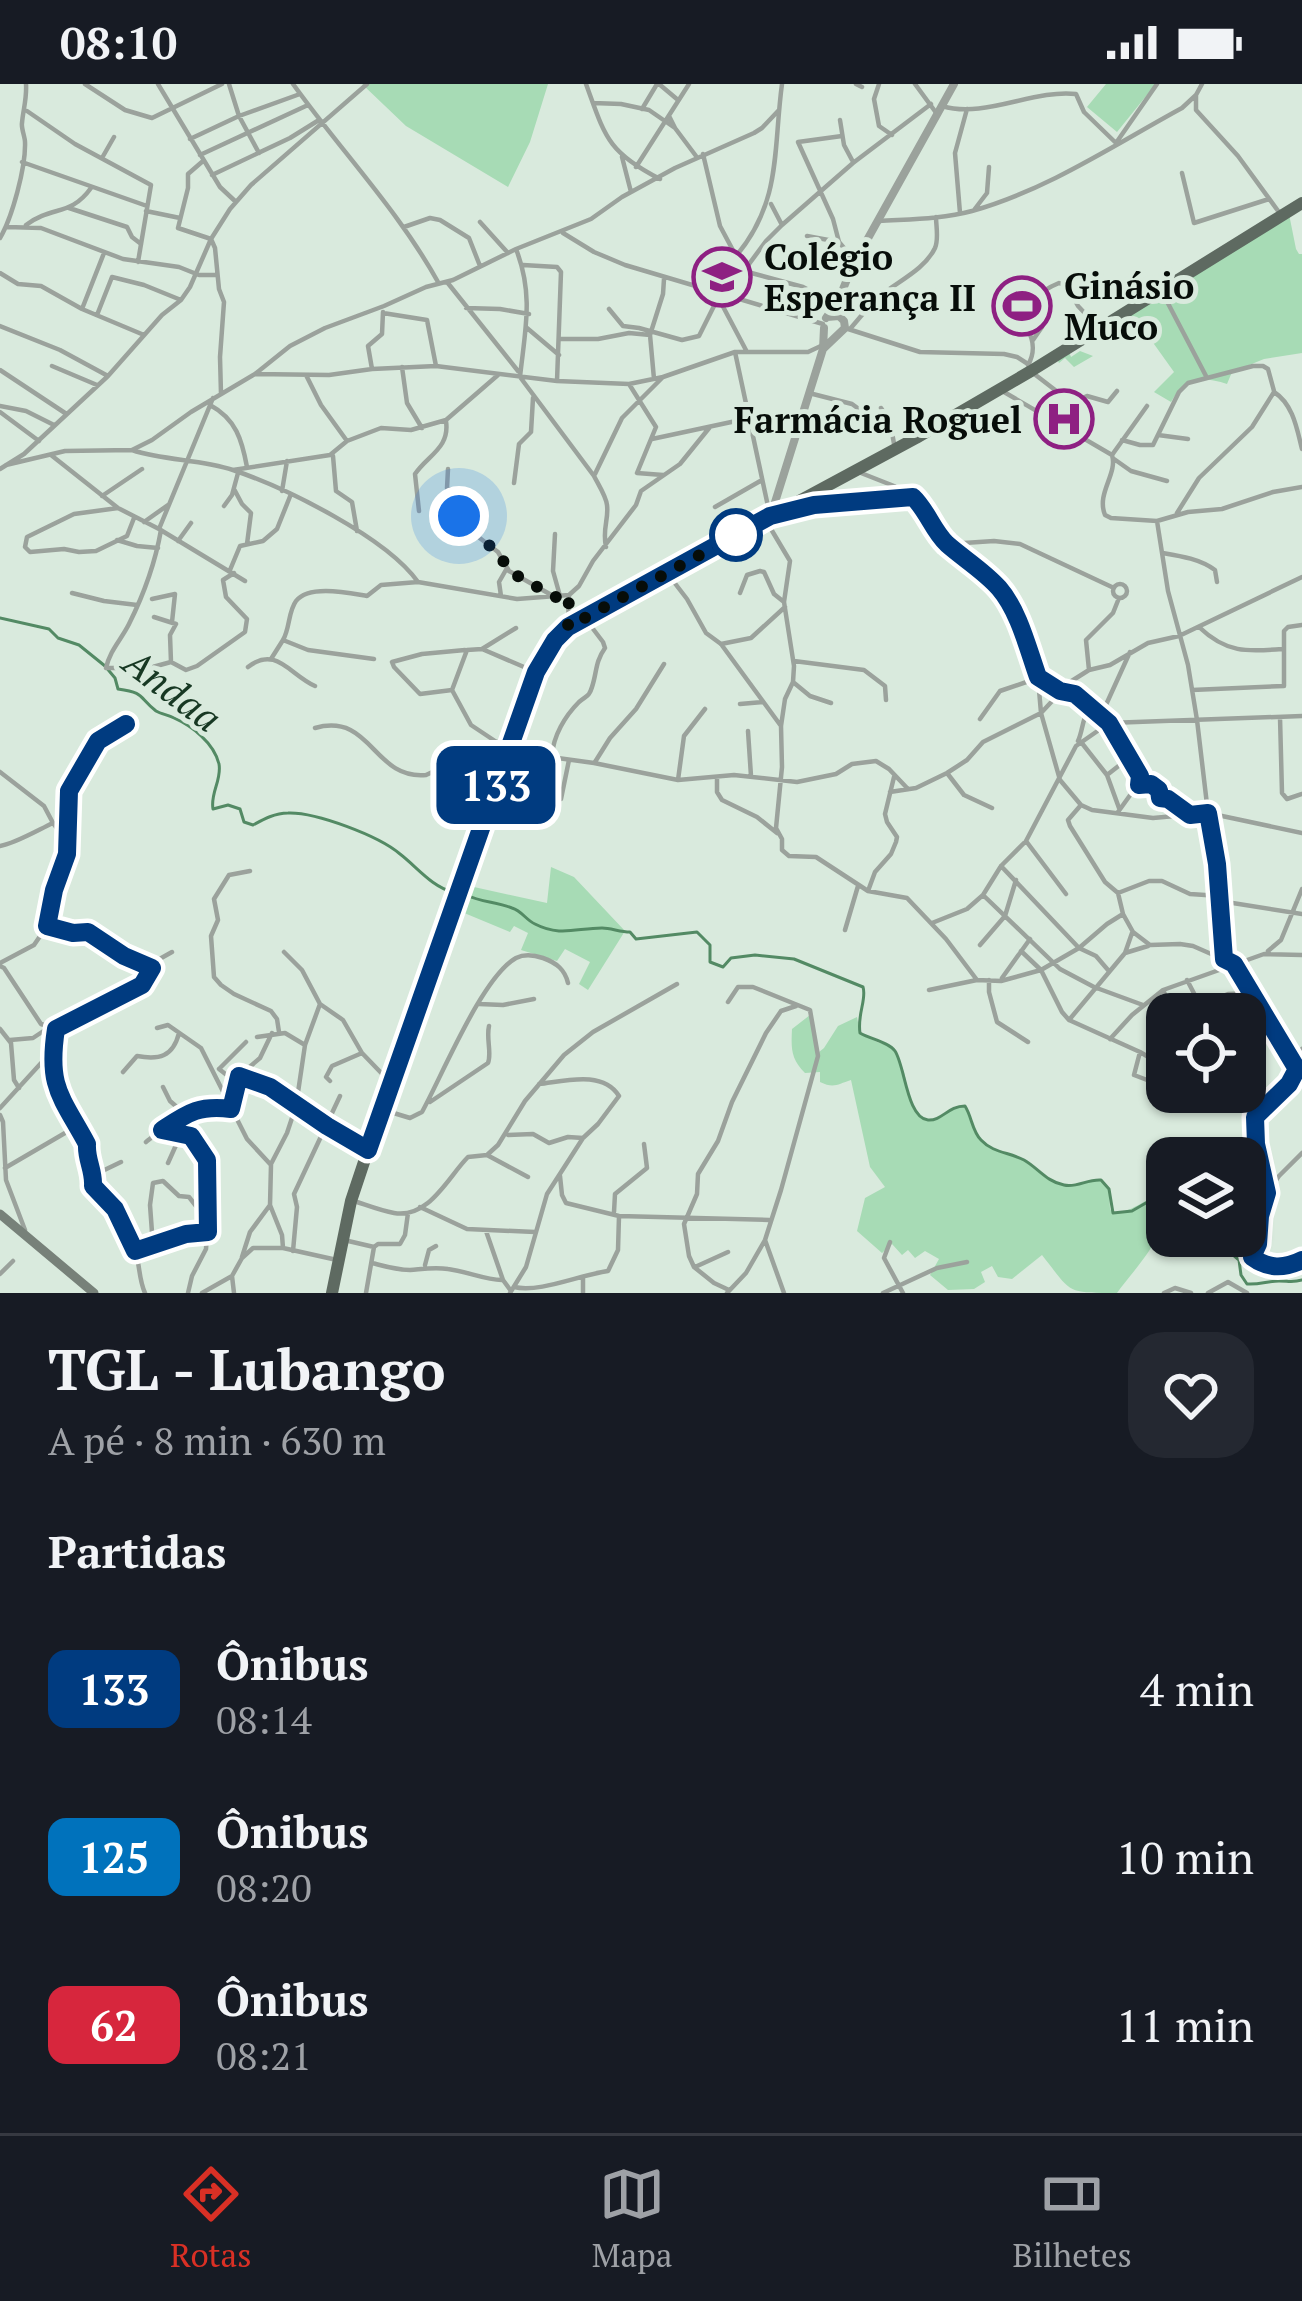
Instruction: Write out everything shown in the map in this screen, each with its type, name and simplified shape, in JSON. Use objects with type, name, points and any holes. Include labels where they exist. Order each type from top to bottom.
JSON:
[{"type":"main road","points":[[332,1293],[351,1201],[400,1045],[459,892],[503,746],[555,640],[584,617],[1000,389],[1300,207]]},
{"type":"main road","points":[[0,1214],[94,1293]]},
{"type":"street","points":[[2,233],[22,162],[26,84]]},
{"type":"street","points":[[85,84],[125,110],[152,118],[226,84],[259,153]]},
{"type":"street","points":[[96,92],[101,84]]},
{"type":"street","points":[[158,84],[212,175],[236,202]]},
{"type":"street","points":[[293,84],[594,476],[608,507],[603,528],[606,547]]},
{"type":"street","points":[[3,467],[24,454],[98,386],[181,299],[211,239],[251,185],[367,84]]},
{"type":"street","points":[[586,84],[602,131],[636,167],[660,178]]},
{"type":"street","points":[[642,109],[658,84],[678,100]]},
{"type":"street","points":[[636,167],[689,84]]},
{"type":"street","points":[[736,254],[769,201],[782,84]]},
{"type":"street","points":[[879,84],[874,99],[879,125],[892,135]]},
{"type":"street","points":[[916,84],[939,110],[1036,99],[1053,92],[1076,94],[1084,112],[1115,143]]},
{"type":"street","points":[[768,518],[824,347],[824,323],[954,84]]},
{"type":"street","points":[[1115,143],[1157,84],[1171,84]]},
{"type":"street","points":[[879,220],[974,210],[1052,181],[1181,108],[1202,84]]},
{"type":"street","points":[[190,139],[300,94]]},
{"type":"street","points":[[1196,95],[1196,110]]},
{"type":"street","points":[[593,103],[652,111],[675,128]]},
{"type":"street","points":[[609,309],[621,326],[682,340],[699,336],[722,295],[782,225],[931,104]]},
{"type":"street","points":[[211,239],[178,230],[188,173],[202,158],[308,105]]},
{"type":"street","points":[[1181,108],[1196,110],[1282,215]]},
{"type":"street","points":[[960,213],[955,153],[968,109]]},
{"type":"street","points":[[132,449],[163,434],[290,346],[592,219],[631,192],[762,128],[779,110]]},
{"type":"street","points":[[27,111],[101,159],[152,185],[138,262]]},
{"type":"street","points":[[669,116],[700,156],[721,226],[744,271],[867,310]]},
{"type":"street","points":[[839,120],[853,163]]},
{"type":"street","points":[[212,175],[322,121]]},
{"type":"street","points":[[101,159],[114,136]]},
{"type":"street","points":[[842,136],[798,140],[852,267]]},
{"type":"street","points":[[622,155],[631,192]]},
{"type":"street","points":[[22,162],[180,218]]},
{"type":"street","points":[[974,210],[987,193],[989,167]]},
{"type":"street","points":[[1182,173],[1194,223],[1269,199]]},
{"type":"street","points":[[2,233],[50,211],[69,208],[91,188]]},
{"type":"street","points":[[769,201],[782,225]]},
{"type":"street","points":[[69,208],[127,227],[141,244]]},
{"type":"street","points":[[561,232],[609,258],[824,323],[831,335],[867,310],[934,249],[936,217]]},
{"type":"street","points":[[404,227],[430,218],[440,220],[469,238],[480,267]]},
{"type":"street","points":[[480,222],[508,253]]},
{"type":"street","points":[[25,226],[41,227],[104,254],[218,275]]},
{"type":"street","points":[[807,236],[838,242]]},
{"type":"street","points":[[211,239],[224,308],[221,394]]},
{"type":"street","points":[[516,249],[523,265],[529,314],[520,375]]},
{"type":"street","points":[[82,309],[104,254]]},
{"type":"street","points":[[523,265],[560,269],[557,381]]},
{"type":"street","points":[[0,273],[18,284],[41,286],[144,335]]},
{"type":"street","points":[[97,315],[115,276],[181,299]]},
{"type":"street","points":[[654,379],[650,333],[664,277]]},
{"type":"street","points":[[1032,368],[1034,340],[1042,327],[1036,305],[1040,292],[1059,283],[1067,286],[1099,328]]},
{"type":"street","points":[[1161,290],[1207,378]]},
{"type":"street","points":[[722,295],[747,352]]},
{"type":"street","points":[[838,303],[843,328]]},
{"type":"street","points":[[466,308],[529,314]]},
{"type":"street","points":[[384,309],[427,320],[436,366]]},
{"type":"street","points":[[372,369],[368,346],[382,334],[384,309]]},
{"type":"street","points":[[824,323],[836,314],[843,328],[920,352],[1017,357],[1070,403],[1087,396],[1108,402],[1117,391]]},
{"type":"street","points":[[1016,314],[1034,340]]},
{"type":"street","points":[[0,326],[61,350],[108,376]]},
{"type":"street","points":[[527,328],[559,355]]},
{"type":"street","points":[[255,374],[328,375],[436,366],[557,381],[629,384],[735,352],[808,352],[824,347],[843,328]]},
{"type":"street","points":[[560,339],[650,333]]},
{"type":"street","points":[[735,352],[768,518],[789,556],[784,604],[794,661],[782,725],[777,832]]},
{"type":"street","points":[[52,366],[98,386]]},
{"type":"street","points":[[1122,440],[1153,446],[1179,392],[1194,380],[1253,366],[1268,369],[1274,392],[1252,427],[1198,478],[1176,514]]},
{"type":"street","points":[[402,367],[407,403],[422,428]]},
{"type":"street","points":[[0,370],[65,413]]},
{"type":"street","points":[[306,373],[321,405],[347,441]]},
{"type":"street","points":[[236,472],[333,454],[347,441],[381,428],[411,430],[446,420],[498,375]]},
{"type":"street","points":[[594,476],[618,424],[662,377]]},
{"type":"street","points":[[629,384],[654,423],[637,473],[663,475]]},
{"type":"street","points":[[1000,389],[1131,471],[1166,481]]},
{"type":"street","points":[[1274,392],[1289,407],[1302,449]]},
{"type":"street","points":[[809,393],[852,404],[874,420]]},
{"type":"street","points":[[514,483],[519,444],[531,432],[533,394]]},
{"type":"street","points":[[211,402],[168,505],[151,575],[106,668],[149,668],[171,662],[183,670],[248,629],[247,619],[225,595],[223,580],[232,571],[240,546],[263,541],[277,529],[291,494]]},
{"type":"street","points":[[211,402],[237,431],[247,467]]},
{"type":"street","points":[[1147,406],[1113,457],[1103,492],[1105,515],[1156,521],[1302,487]]},
{"type":"street","points":[[881,408],[890,422],[895,449]]},
{"type":"street","points":[[0,409],[26,411],[54,425]]},
{"type":"street","points":[[0,409],[39,441]]},
{"type":"street","points":[[652,440],[750,418]]},
{"type":"street","points":[[419,511],[415,474],[442,447],[446,420]]},
{"type":"street","points":[[271,659],[290,628],[295,602],[304,594],[342,591],[367,596],[381,585],[418,583],[526,600],[569,595],[636,505],[641,490],[680,464],[710,427]]},
{"type":"street","points":[[1158,435],[1188,439]]},
{"type":"street","points":[[3,467],[65,451],[132,449],[236,472],[291,494],[357,531],[406,567],[418,583]]},
{"type":"street","points":[[333,454],[336,491],[351,501],[357,531]]},
{"type":"street","points":[[51,455],[118,508],[245,581]]},
{"type":"street","points":[[281,490],[287,461]]},
{"type":"street","points":[[448,469],[448,490],[461,495],[461,523],[498,552],[507,568],[558,597]]},
{"type":"street","points":[[102,496],[142,470]]},
{"type":"street","points":[[856,470],[913,497],[949,544],[1002,591],[1038,677],[1041,713],[1060,780],[1081,805],[1154,818],[1208,813],[1302,833]]},
{"type":"street","points":[[224,506],[234,489],[236,472]]},
{"type":"street","points":[[715,507],[762,480]]},
{"type":"street","points":[[234,489],[251,513],[247,544]]},
{"type":"street","points":[[768,518],[814,505],[913,497]]},
{"type":"street","points":[[144,522],[168,505]]},
{"type":"street","points":[[118,508],[74,514],[24,542],[29,552],[96,550],[127,536],[134,518]]},
{"type":"street","points":[[1156,521],[1197,720],[1217,864],[1224,959]]},
{"type":"street","points":[[178,541],[191,523]]},
{"type":"street","points":[[555,534],[558,597]]},
{"type":"street","points":[[116,540],[158,548]]},
{"type":"street","points":[[964,555],[969,543]]},
{"type":"street","points":[[949,544],[1020,544],[1114,588]]},
{"type":"street","points":[[1162,553],[1210,566],[1216,582]]},
{"type":"street","points":[[501,596],[499,582],[507,568]]},
{"type":"street","points":[[667,572],[706,633],[722,644],[782,725]]},
{"type":"street","points":[[740,593],[747,575],[764,572],[784,604]]},
{"type":"street","points":[[890,792],[947,773],[983,742],[1041,713],[1070,682],[1089,670],[1110,665],[1148,644],[1179,637],[1302,577]]},
{"type":"street","points":[[1089,670],[1086,640],[1113,613],[1127,589],[1120,584],[1114,588]]},
{"type":"street","points":[[1114,588],[1119,598]]},
{"type":"street","points":[[72,593],[137,605]]},
{"type":"street","points":[[152,599],[175,594],[172,622]]},
{"type":"street","points":[[568,627],[569,595]]},
{"type":"street","points":[[722,644],[751,638],[784,604]]},
{"type":"street","points":[[154,617],[176,624],[170,634],[171,662]]},
{"type":"street","points":[[552,756],[562,723],[591,692],[596,661],[604,648],[584,617]]},
{"type":"street","points":[[1192,690],[1282,687],[1286,628],[1302,625]]},
{"type":"street","points":[[1197,626],[1230,649],[1282,650]]},
{"type":"street","points":[[482,649],[516,628]]},
{"type":"street","points":[[283,640],[308,650],[374,659]]},
{"type":"street","points":[[452,690],[420,694],[392,662],[422,654],[482,649],[536,672]]},
{"type":"street","points":[[467,650],[452,690],[472,725],[503,746],[678,780],[752,776],[806,781],[836,774],[852,764],[876,761],[908,789]]},
{"type":"street","points":[[1100,718],[1130,652]]},
{"type":"street","points":[[248,668],[257,660],[271,659],[315,686]]},
{"type":"street","points":[[794,661],[864,670],[885,686],[886,700]]},
{"type":"street","points":[[594,763],[664,664]]},
{"type":"street","points":[[1110,665],[1120,674]]},
{"type":"street","points":[[1038,677],[1075,694]]},
{"type":"street","points":[[980,719],[1000,691],[1038,677]]},
{"type":"street","points":[[793,682],[809,697],[831,703]]},
{"type":"street","points":[[1070,682],[1089,709],[1109,723],[1140,776],[1139,785],[1118,810]]},
{"type":"street","points":[[1039,699],[1049,701]]},
{"type":"street","points":[[740,704],[763,702]]},
{"type":"street","points":[[678,780],[684,736],[705,709]]},
{"type":"street","points":[[932,923],[967,909],[1026,842],[1078,744],[1089,709]]},
{"type":"street","points":[[1078,744],[1109,723],[1302,716]]},
{"type":"street","points":[[1280,717],[1282,793],[1287,799],[1302,794]]},
{"type":"street","points":[[52,1029],[41,1024],[0,966],[36,944],[47,926],[66,859],[67,799],[74,781],[99,739],[126,724]]},
{"type":"street","points":[[315,728],[336,724],[357,732],[383,761],[414,776],[503,746]]},
{"type":"street","points":[[748,731],[752,776]]},
{"type":"street","points":[[1078,744],[1106,775],[1118,810]]},
{"type":"street","points":[[1106,775],[1130,757]]},
{"type":"street","points":[[561,800],[569,760]]},
{"type":"street","points":[[0,772],[44,806],[67,841]]},
{"type":"street","points":[[947,773],[964,795],[992,808]]},
{"type":"street","points":[[717,777],[722,800],[777,832],[784,853],[816,857],[868,891],[907,898],[977,980]]},
{"type":"street","points":[[868,891],[896,842],[885,814],[894,777]]},
{"type":"street","points":[[1139,785],[1151,784],[1160,798],[1190,815]]},
{"type":"street","points":[[1081,805],[1070,816],[1070,826],[1105,882],[1118,893],[1133,932],[1150,946]]},
{"type":"street","points":[[0,846],[53,824]]},
{"type":"street","points":[[1026,842],[1066,894]]},
{"type":"street","points":[[1008,858],[1010,873]]},
{"type":"street","points":[[1001,866],[1079,948],[1093,954],[1108,970]]},
{"type":"street","points":[[231,1109],[239,1076],[260,1058],[276,1033],[277,1019],[271,1010],[221,986],[212,970],[211,936],[218,920],[214,899],[230,875],[250,871]]},
{"type":"street","points":[[980,945],[1005,916],[1016,880]]},
{"type":"street","points":[[1118,893],[1162,881],[1190,893],[1302,914]]},
{"type":"street","points":[[845,930],[858,886]]},
{"type":"street","points":[[1264,954],[1281,940],[1302,890]]},
{"type":"street","points":[[983,895],[1054,964],[1094,987],[1143,1005]]},
{"type":"street","points":[[929,990],[977,980],[1000,981],[1040,970],[1124,914]]},
{"type":"street","points":[[47,926],[88,932],[152,968]]},
{"type":"street","points":[[1069,1020],[1125,953],[1133,932]]},
{"type":"street","points":[[408,1027],[437,936]]},
{"type":"street","points":[[1000,981],[1030,939]]},
{"type":"street","points":[[1125,953],[1180,944],[1234,964],[1250,993]]},
{"type":"street","points":[[1021,951],[1040,970],[1069,1020],[1146,1056]]},
{"type":"street","points":[[10,1040],[33,1038],[142,985],[156,961],[172,952]]},
{"type":"street","points":[[284,952],[302,970],[320,1004],[343,1020],[362,1053],[389,1082]]},
{"type":"street","points":[[1110,1039],[1163,990],[1264,954],[1302,955]]},
{"type":"street","points":[[382,1109],[417,1116],[496,977],[519,956],[550,961],[561,968],[568,983]]},
{"type":"street","points":[[988,980],[999,1025],[1028,1042]]},
{"type":"street","points":[[1187,980],[1194,993]]},
{"type":"street","points":[[351,1201],[397,1214],[420,1208],[464,1160],[487,1155],[505,1136],[525,1101],[564,1055],[593,1032],[677,984]]},
{"type":"street","points":[[728,1002],[735,989],[753,987],[812,1012],[818,1052],[765,1240],[746,1273],[728,1292],[694,1267],[686,1218],[697,1194],[698,1174],[766,1034],[781,1011],[796,1006]]},
{"type":"street","points":[[773,996],[781,1011]]},
{"type":"street","points":[[479,1004],[534,999]]},
{"type":"street","points":[[283,1248],[270,1205],[271,1165],[296,1106],[305,1045],[320,1004]]},
{"type":"street","points":[[1266,1019],[1299,1072],[1255,1117],[1267,1193]]},
{"type":"street","points":[[157,1028],[168,1025],[201,1048],[217,1070],[247,1139],[271,1165]]},
{"type":"street","points":[[427,1104],[488,1064],[489,1026]]},
{"type":"street","points":[[0,1029],[10,1040],[19,1088]]},
{"type":"street","points":[[52,1029],[54,1083],[87,1144],[93,1186],[115,1209],[135,1251],[145,1293]]},
{"type":"street","points":[[123,1072],[137,1055],[163,1057],[174,1047],[179,1032]]},
{"type":"street","points":[[257,1037],[286,1034],[305,1045]]},
{"type":"street","points":[[217,1070],[246,1042]]},
{"type":"street","points":[[27,1235],[10,1192],[0,1111],[53,1049]]},
{"type":"street","points":[[1292,1061],[1302,1049]]},
{"type":"street","points":[[1140,1052],[1134,1076],[1146,1080]]},
{"type":"street","points":[[330,1082],[326,1077],[332,1066],[362,1053]]},
{"type":"street","points":[[217,1070],[270,1087],[368,1150]]},
{"type":"street","points":[[511,1290],[526,1268],[544,1203],[560,1172],[619,1096],[617,1089],[596,1080],[539,1084]]},
{"type":"street","points":[[1289,1084],[1302,1085]]},
{"type":"street","points":[[163,1087],[184,1114]]},
{"type":"street","points":[[293,1250],[294,1194],[340,1096]]},
{"type":"street","points":[[146,1142],[184,1114],[205,1107],[231,1109]]},
{"type":"street","points":[[1248,1113],[1255,1117]]},
{"type":"street","points":[[5,1168],[77,1126]]},
{"type":"street","points":[[162,1130],[191,1136],[206,1157],[206,1250],[188,1293]]},
{"type":"street","points":[[505,1136],[533,1133],[550,1143],[583,1138]]},
{"type":"street","points":[[167,1163],[181,1134]]},
{"type":"street","points":[[486,1231],[511,1290],[530,1292],[608,1271],[618,1250],[615,1194],[647,1168],[644,1144]]},
{"type":"street","points":[[1302,1153],[1267,1193],[1252,1257],[1268,1267],[1302,1260]]},
{"type":"street","points":[[487,1155],[528,1178]]},
{"type":"street","points":[[94,1174],[121,1162]]},
{"type":"street","points":[[1287,1169],[1302,1166]]},
{"type":"street","points":[[560,1172],[566,1204],[616,1214],[770,1220]]},
{"type":"street","points":[[153,1246],[150,1197],[154,1183],[163,1181],[178,1196],[208,1208]]},
{"type":"street","points":[[202,1293],[232,1276],[250,1232],[270,1205]]},
{"type":"street","points":[[420,1208],[456,1226],[537,1232]]},
{"type":"street","points":[[342,1240],[374,1247],[403,1241],[409,1214]]},
{"type":"street","points":[[135,1251],[186,1234],[208,1232]]},
{"type":"street","points":[[765,1240],[784,1293]]},
{"type":"street","points":[[890,1242],[884,1258],[903,1293]]},
{"type":"street","points":[[424,1267],[430,1248],[436,1246]]},
{"type":"street","points":[[366,1293],[374,1247]]},
{"type":"street","points":[[242,1258],[253,1248],[283,1248],[337,1260]]},
{"type":"street","points":[[694,1267],[728,1252]]},
{"type":"street","points":[[0,1274],[13,1261]]},
{"type":"street","points":[[883,1293],[950,1264],[967,1262]]},
{"type":"street","points":[[372,1263],[503,1280]]},
{"type":"street","points":[[232,1276],[234,1293]]},
{"type":"street","points":[[583,1278],[583,1293]]},
{"type":"street","points":[[1208,1293],[1228,1282],[1247,1293]]},
{"type":"street","points":[[736,1283],[746,1293]]},
{"type":"street","points":[[1164,1293],[1175,1288],[1191,1293]]},
{"type":"green space","points":[[362,84],[548,84],[530,142],[508,187],[406,126]]},
{"type":"green space","points":[[1106,84],[1155,85],[1117,132],[1087,107]]},
{"type":"green space","points":[[1289,214],[1296,249],[1302,254],[1302,353],[1264,359],[1232,372],[1227,384],[1194,381],[1171,402],[1154,392],[1174,372],[1134,316],[1069,352],[1071,357],[1080,351],[1093,356],[1074,367],[1065,358],[1059,363],[1068,351]]},
{"type":"green space","points":[[551,867],[574,877],[625,931],[588,990],[579,984],[590,962],[565,949],[557,961],[521,950],[528,933],[514,926],[510,932],[457,910],[465,885],[547,903]]},
{"type":"green space","points":[[810,1015],[819,1052],[838,1026],[857,1017],[860,1033],[891,1046],[914,1109],[923,1119],[965,1106],[978,1136],[991,1147],[1024,1160],[1058,1183],[1101,1180],[1109,1189],[1113,1213],[1146,1201],[1143,1260],[1117,1293],[1071,1288],[1042,1255],[1012,1279],[998,1277],[992,1266],[981,1272],[985,1282],[974,1289],[948,1290],[930,1275],[939,1259],[925,1251],[915,1258],[908,1250],[902,1255],[892,1244],[882,1253],[857,1231],[865,1198],[885,1187],[870,1167],[851,1080],[825,1084],[820,1082],[820,1072],[805,1073],[794,1058],[792,1029]]},
{"type":"waterway","name":"Andaa","points":[[0,618],[49,629],[58,638],[79,645],[105,666],[118,689],[138,694],[156,711],[201,736],[219,764],[213,809],[228,805],[240,809],[244,822],[253,825],[288,813],[347,826],[390,847],[431,881],[453,892]]},
{"type":"waterway","name":"Andaa","points":[[466,895],[515,909],[552,930],[605,928],[630,932],[636,939],[697,932],[710,945],[710,962],[723,967],[731,958],[755,955],[794,959],[863,987],[860,1033],[895,1051],[921,1117],[933,1120],[965,1106],[978,1136],[991,1147],[1024,1160],[1058,1183],[1101,1180],[1109,1189],[1113,1213],[1132,1211],[1146,1203]]},
{"type":"waterway","name":"Andaa","points":[[1236,1257],[1247,1284],[1302,1280]]},
{"type":"bus line","name":"133","points":[[126,724],[101,737],[69,791],[67,854],[47,926],[88,932],[152,968],[142,985],[56,1029],[51,1063],[58,1095],[87,1144],[93,1186],[115,1209],[135,1251],[186,1234],[208,1232],[206,1157],[191,1136],[162,1130],[188,1112],[205,1107],[231,1109],[239,1076],[270,1087],[368,1150],[536,672],[568,627],[770,516],[814,505],[913,497],[946,543],[1002,591],[1038,677],[1075,694],[1109,723],[1140,776],[1139,785],[1151,784],[1160,798],[1190,815],[1208,813],[1224,959],[1234,964],[1297,1069],[1289,1084],[1255,1117],[1267,1193],[1257,1252],[1252,1257],[1268,1267],[1302,1260]]},
{"type":"place","name":"Colégio Esperança II","points":[[722,277]]},
{"type":"place","name":"Ginásio Muco","points":[[1022,306]]},
{"type":"place","name":"Farmácia Roguel","points":[[1064,419]]},
{"type":"route","points":[[459,516],[464,526],[498,552],[509,571],[555,597],[569,595],[568,627],[736,535]]}]
